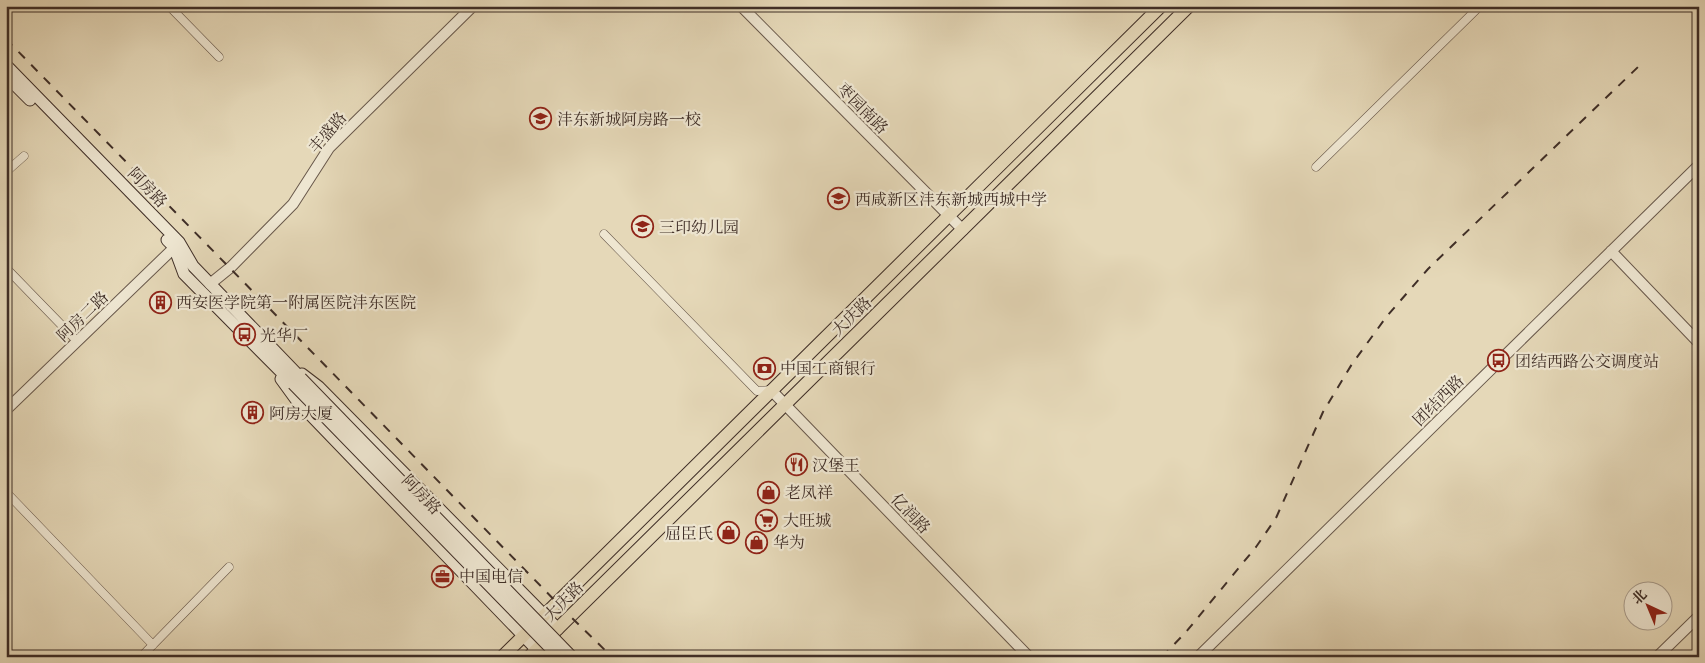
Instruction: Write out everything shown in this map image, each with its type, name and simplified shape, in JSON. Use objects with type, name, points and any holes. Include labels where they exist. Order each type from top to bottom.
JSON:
[{"type":"main road","name":"大庆路","points":[[502,657],[1161,6]]},
{"type":"main road","name":"大庆路","points":[[533,653],[1189,6]]},
{"type":"main road","name":"阿房路","points":[[6,65],[282,359],[319,387],[558,629]]},
{"type":"main road","name":"阿房路","points":[[6,76],[177,245],[184,274],[262,353],[297,381],[572,657]]},
{"type":"main road","name":"阿房路","points":[[262,353],[297,401],[524,636],[533,653]]},
{"type":"main road","name":"阿房路","points":[[282,359],[297,381],[559,657]]},
{"type":"street","points":[[170,6],[219,57]]},
{"type":"street","name":"丰盛路","points":[[210,284],[230,267],[293,204],[329,148],[473,6]]},
{"type":"street","name":"枣园南路","points":[[741,6],[963,230]]},
{"type":"street","points":[[1316,167],[1480,6]]},
{"type":"street","points":[[6,172],[24,156]]},
{"type":"street","name":"团结西路","points":[[1198,657],[1699,165]]},
{"type":"street","points":[[604,234],[757,391],[771,390]]},
{"type":"street","name":"阿房二路","points":[[6,410],[177,245]]},
{"type":"street","points":[[1610,251],[1699,343]]},
{"type":"street","points":[[6,268],[78,341]]},
{"type":"street","name":"亿润路","points":[[771,390],[1029,657]]},
{"type":"street","points":[[6,492],[153,645]]},
{"type":"street","points":[[141,657],[229,567]]},
{"type":"street","points":[[1657,657],[1699,616]]},
{"type":"railway","points":[[6,39],[612,657]]},
{"type":"railway","points":[[1162,657],[1186,632],[1256,547],[1276,518],[1323,412],[1352,364],[1387,316],[1428,269],[1638,67]]},
{"type":"place","name":"沣东新城阿房路一校","points":[[541,119]]},
{"type":"place","name":"西咸新区沣东新城西城中学","points":[[839,199]]},
{"type":"place","name":"三印幼儿园","points":[[643,227]]},
{"type":"place","name":"西安医学院第一附属医院沣东医院","points":[[160,302]]},
{"type":"place","name":"光华厂","points":[[244,335]]},
{"type":"place","name":"团结西路公交调度站","points":[[1499,361]]},
{"type":"place","name":"中国工商银行","points":[[764,368]]},
{"type":"place","name":"阿房大厦","points":[[253,413]]},
{"type":"place","name":"汉堡王","points":[[796,465]]},
{"type":"place","name":"老凤祥","points":[[769,492]]},
{"type":"place","name":"大旺城","points":[[767,520]]},
{"type":"place","name":"屈臣氏","points":[[729,533]]},
{"type":"place","name":"华为","points":[[757,542]]},
{"type":"place","name":"中国电信","points":[[443,576]]}]
